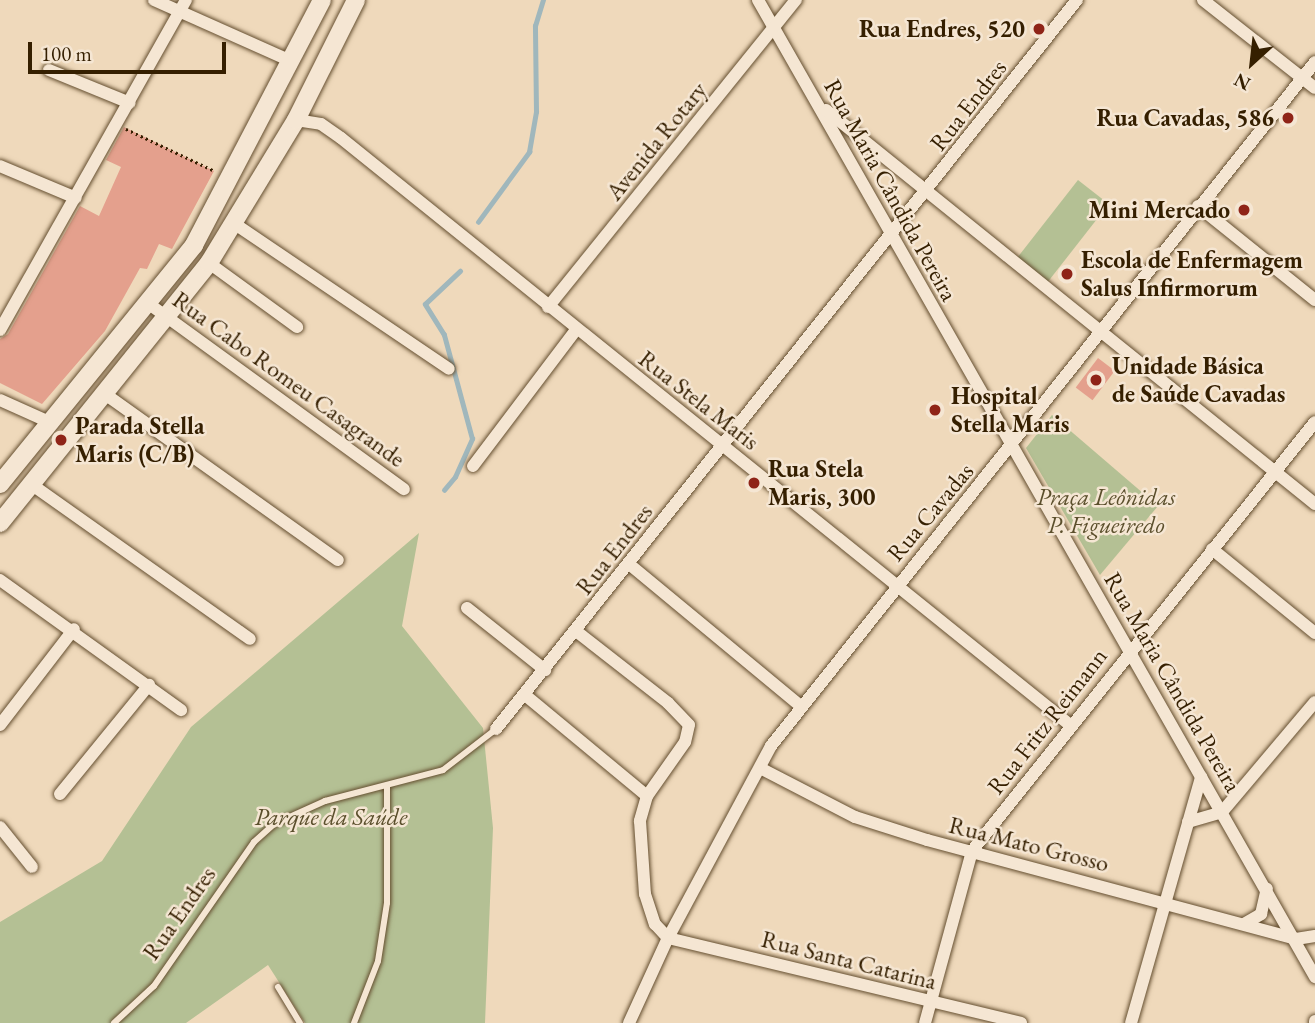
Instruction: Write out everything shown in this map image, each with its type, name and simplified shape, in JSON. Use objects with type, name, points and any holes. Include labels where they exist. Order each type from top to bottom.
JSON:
[{"type":"main road","points":[[0,484],[149,304],[194,245],[322,0]]},
{"type":"main road","points":[[0,523],[106,394],[209,263],[235,225],[296,120],[356,0]]},
{"type":"street","points":[[154,0],[183,6],[291,61]]},
{"type":"street","name":"Rua Maria Cândida Pereira","points":[[758,0],[823,108],[890,237],[1014,445],[1201,777],[1299,944],[1315,977]]},
{"type":"street","name":"Avenida Rotary","points":[[548,307],[796,0]]},
{"type":"street","name":"Rua Endres","points":[[496,729],[629,564],[721,444],[928,191],[1077,0]]},
{"type":"street","points":[[1203,0],[1315,88]]},
{"type":"street","points":[[0,330],[183,6]]},
{"type":"street","name":"Rua Cavadas","points":[[629,1023],[668,938],[760,768],[802,707],[897,584],[1014,445],[1198,206],[1315,62]]},
{"type":"street","points":[[49,71],[130,103]]},
{"type":"street","points":[[823,108],[1315,504]]},
{"type":"street","name":"Rua Stela Maris","points":[[296,120],[321,124],[341,138],[576,330],[1070,725]]},
{"type":"street","points":[[0,166],[76,198]]},
{"type":"street","points":[[1198,206],[1315,300]]},
{"type":"street","points":[[235,225],[449,369]]},
{"type":"street","points":[[209,263],[297,327]]},
{"type":"street","name":"Rua Cabo Romeu Casagrande","points":[[149,304],[404,489]]},
{"type":"street","points":[[473,466],[576,330]]},
{"type":"street","points":[[106,394],[338,560]]},
{"type":"street","points":[[0,400],[49,422]]},
{"type":"street","name":"Rua Fritz Reimann","points":[[972,851],[1130,649],[1315,422]]},
{"type":"street","points":[[31,484],[250,639]]},
{"type":"street","points":[[1212,549],[1315,633]]},
{"type":"street","points":[[629,564],[802,707]]},
{"type":"street","points":[[0,580],[74,629],[181,710]]},
{"type":"street","points":[[467,608],[545,670]]},
{"type":"street","points":[[0,725],[74,629]]},
{"type":"street","points":[[576,631],[668,703],[689,725],[685,742],[647,796],[640,821],[640,860],[655,924],[668,938]]},
{"type":"street","points":[[60,794],[149,685]]},
{"type":"street","points":[[525,695],[647,796]]},
{"type":"street","points":[[1188,822],[1222,812],[1315,702]]},
{"type":"street","name":"Rua Mato Grosso","points":[[760,768],[855,817],[972,851],[1164,900],[1244,924],[1315,950]]},
{"type":"street","points":[[1131,1023],[1201,777]]},
{"type":"street","points":[[0,827],[32,867]]},
{"type":"street","points":[[925,1023],[972,851]]},
{"type":"street","points":[[1244,924],[1261,914],[1267,889]]},
{"type":"street","points":[[1299,944],[1315,936]]},
{"type":"street","name":"Rua Santa Catarina","points":[[668,938],[1021,1023]]},
{"type":"lane","name":"Rua Endres","points":[[114,1023],[154,986],[254,842],[274,824],[325,801],[387,787],[443,770],[496,729]]},
{"type":"lane","points":[[354,1023],[378,961],[387,903],[387,787]]},
{"type":"lane","points":[[278,987],[300,1023]]},
{"type":"path","points":[[118,125],[230,179]]},
{"type":"green space","points":[[1078,180],[1109,204],[1047,284],[1016,260]]},
{"type":"green space","name":"Praça Leônidas P. Figueiredo","points":[[1052,415],[1158,506],[1100,575],[1026,448]]},
{"type":"green space","name":"Parque da Saúde","points":[[419,533],[402,626],[483,728],[493,828],[485,1023],[305,1023],[268,965],[186,1023],[0,1023],[0,922],[102,861],[191,727]]},
{"type":"building","points":[[124,127],[214,171],[172,249],[159,244],[147,269],[140,268],[105,331],[42,404],[0,383],[0,339],[8,334],[80,206],[99,216],[121,167],[106,160]]},
{"type":"building","name":"Unidade Básica de Saúde Cavadas","points":[[1098,358],[1115,371],[1093,400],[1076,388]]},
{"type":"waterway","points":[[478,222],[529,152],[536,112],[535,26],[543,0]]},
{"type":"waterway","points":[[444,490],[455,477],[472,439],[444,335],[425,304],[460,271]]},
{"type":"place","name":"Rua Endres, 520","points":[[1039,29]]},
{"type":"place","name":"Rua Cavadas, 586","points":[[1288,118]]},
{"type":"place","name":"Mini Mercado","points":[[1244,210]]},
{"type":"place","name":"Escola de Enfermagem Salus Infirmorum","points":[[1067,274]]},
{"type":"place","name":"Unidade Básica de Saúde Cavadas","points":[[1096,380]]},
{"type":"place","name":"Hospital Stella Maris","points":[[935,410]]},
{"type":"place","name":"Parada Stella Maris (C/B)","points":[[61,440]]},
{"type":"place","name":"Rua Stela Maris, 300","points":[[754,483]]}]
